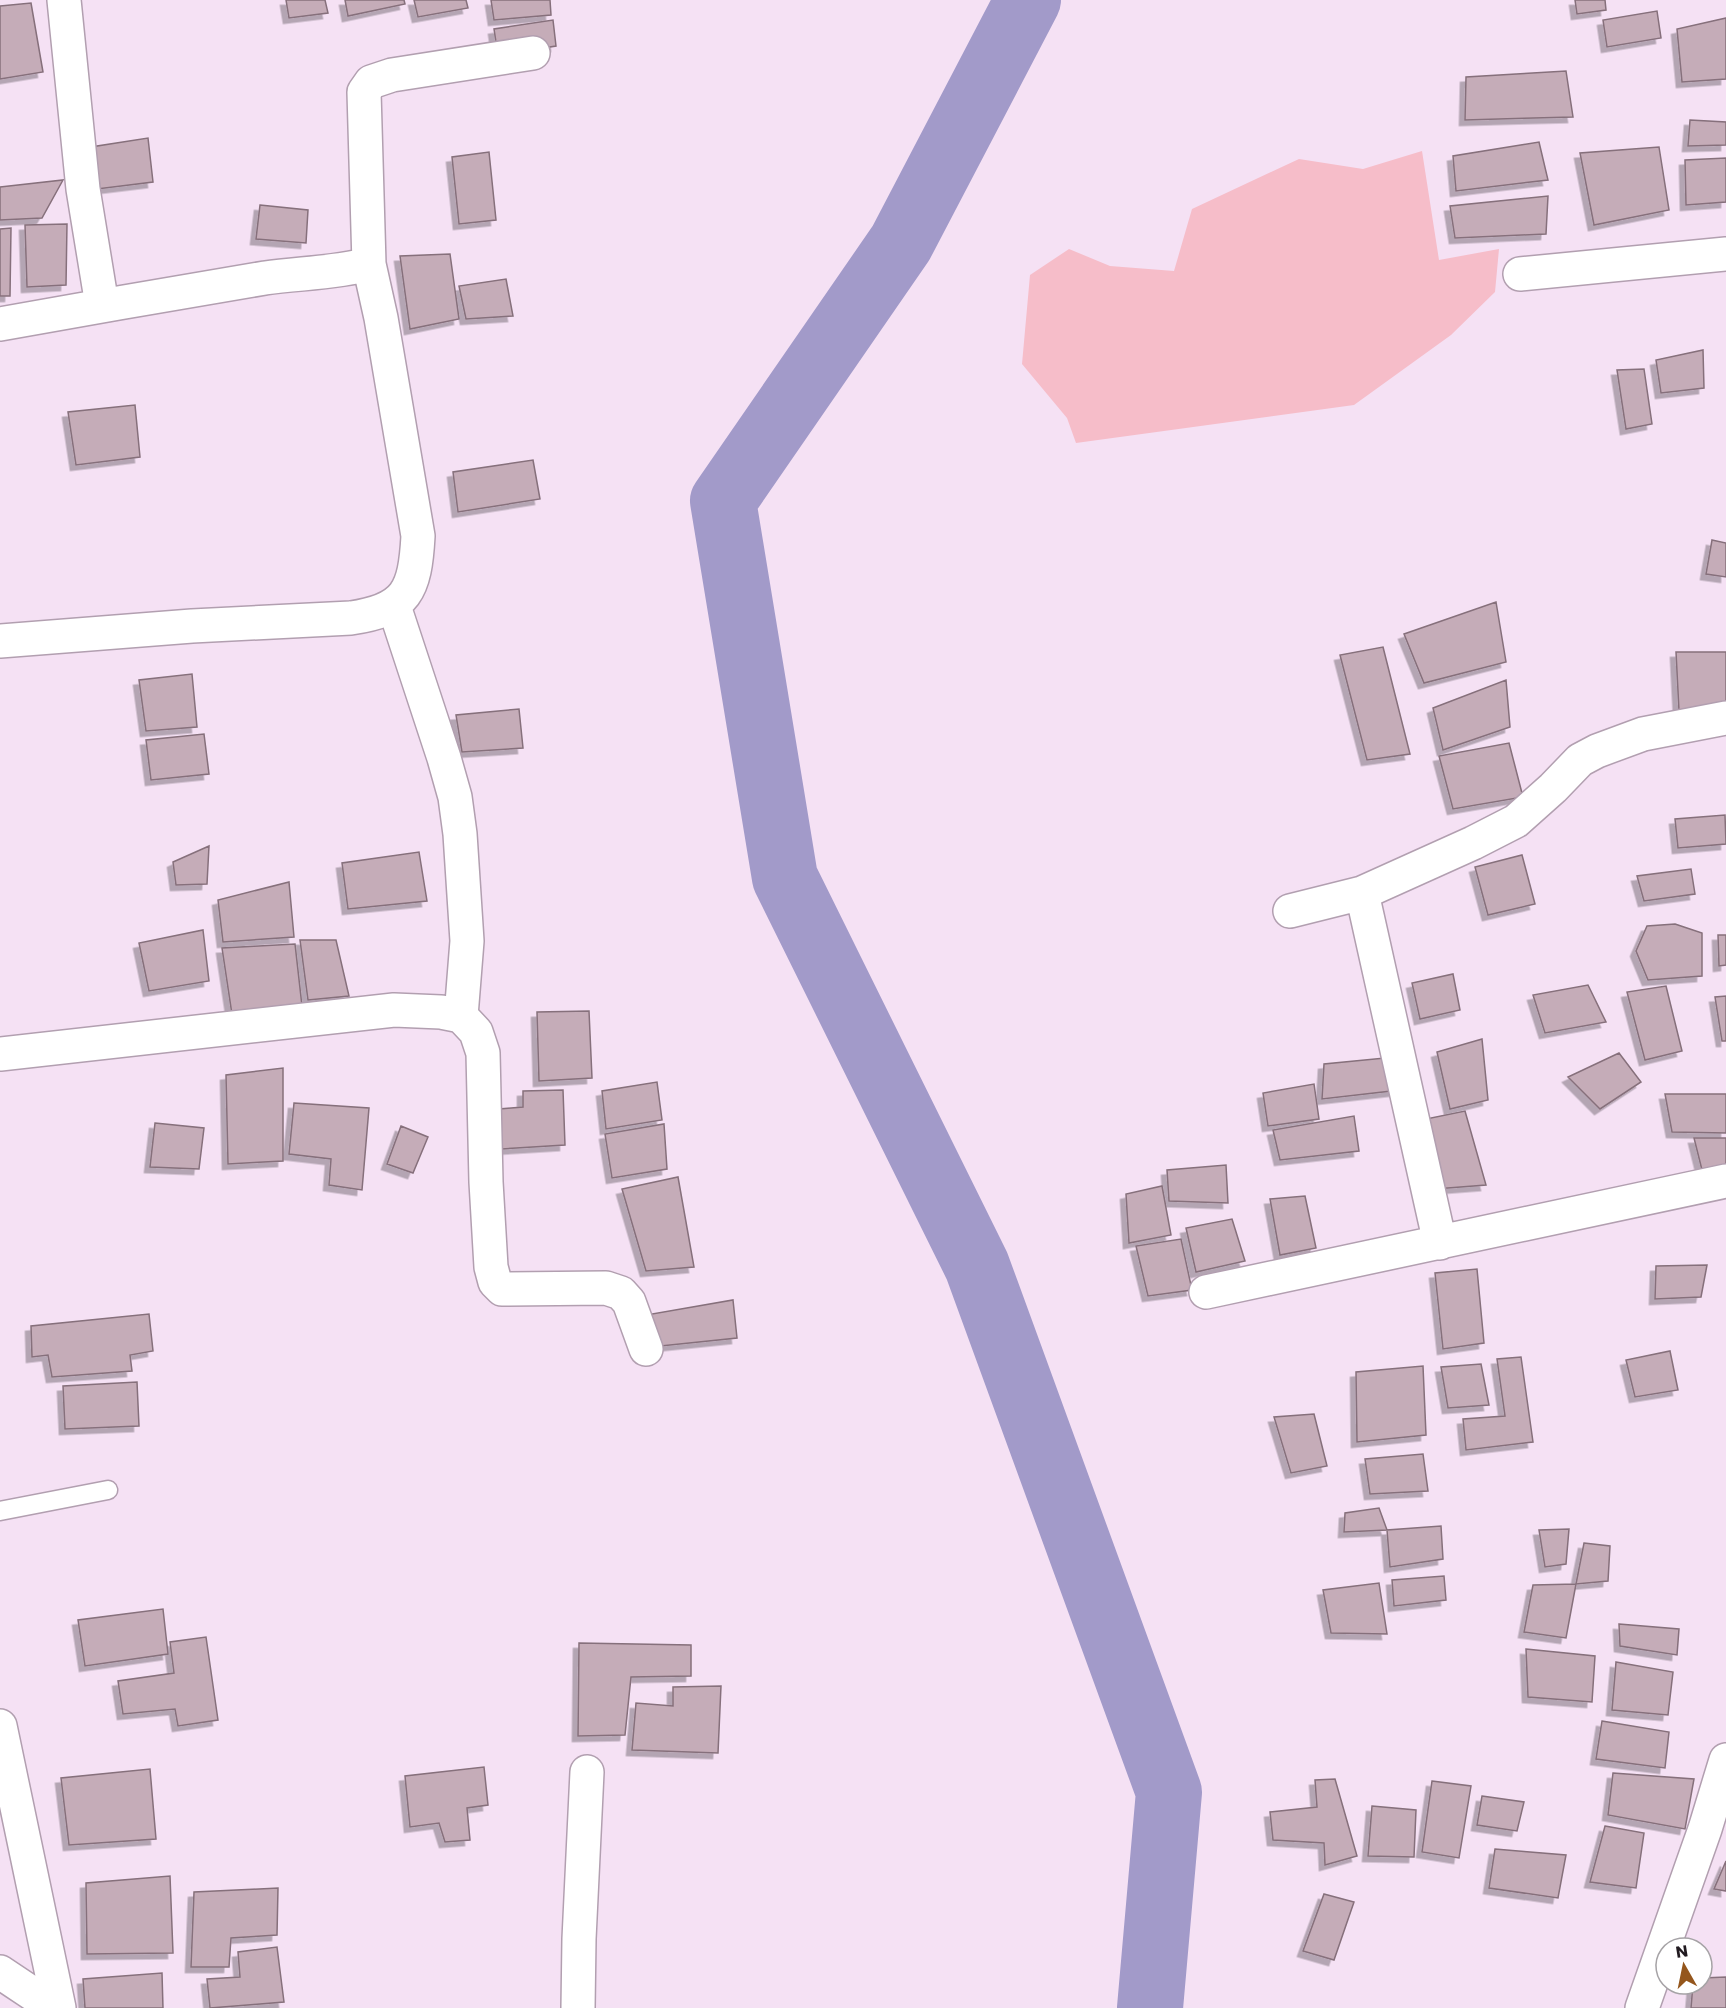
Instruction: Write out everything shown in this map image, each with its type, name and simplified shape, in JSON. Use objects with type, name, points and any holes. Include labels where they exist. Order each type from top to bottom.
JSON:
[{"type":"street","points":[[64,0],[83,189],[102,305]]},
{"type":"street","points":[[0,641],[192,626],[351,618],[374,615],[394,606],[407,590],[417,564],[418,536],[381,318],[369,264],[364,92],[371,82],[392,75],[533,53]]},
{"type":"street","points":[[1520,274],[1726,254]]},
{"type":"street","points":[[0,324],[298,273],[352,269],[369,264]]},
{"type":"street","points":[[394,606],[455,797],[460,834],[467,941],[461,1016]]},
{"type":"street","points":[[1290,911],[1362,893],[1516,821],[1547,794],[1580,760],[1597,751],[1643,734],[1726,718]]},
{"type":"street","points":[[1362,893],[1440,1243]]},
{"type":"street","points":[[0,1054],[394,1010],[441,1012],[461,1016],[476,1032],[483,1053],[486,1182],[491,1268],[495,1282],[502,1290],[606,1288],[621,1293],[629,1302],[646,1349]]},
{"type":"street","points":[[1206,1292],[1726,1181]]},
{"type":"street","points":[[0,1726],[56,2008]]},
{"type":"street","points":[[1642,2008],[1705,1829],[1726,1760]]},
{"type":"street","points":[[578,2008],[587,1772]]},
{"type":"street","points":[[0,1972],[56,2008]]},
{"type":"lane","points":[[0,1511],[108,1490]]},
{"type":"shaded area","points":[[1422,151],[1439,260],[1499,249],[1495,292],[1451,335],[1354,405],[1076,443],[1067,418],[1022,364],[1030,275],[1069,249],[1110,266],[1174,271],[1192,209],[1299,159],[1363,169]]},
{"type":"building","points":[[286,0],[325,0],[328,13],[289,18]]},
{"type":"building","points":[[345,0],[404,0],[405,4],[348,16]]},
{"type":"building","points":[[414,0],[466,0],[468,8],[418,17]]},
{"type":"building","points":[[491,0],[550,0],[551,15],[494,20]]},
{"type":"building","points":[[1575,0],[1605,0],[1606,10],[1577,14]]},
{"type":"building","points":[[31,3],[43,72],[0,79],[0,6]]},
{"type":"building","points":[[1657,11],[1661,38],[1607,47],[1603,20]]},
{"type":"building","points":[[1726,18],[1726,79],[1682,82],[1677,29]]},
{"type":"building","points":[[553,20],[556,46],[498,55],[494,29]]},
{"type":"building","points":[[1566,71],[1573,117],[1465,120],[1466,77]]},
{"type":"building","points":[[1690,120],[1726,122],[1726,145],[1688,146]]},
{"type":"building","points":[[148,138],[153,182],[97,189],[91,147]]},
{"type":"building","points":[[1539,142],[1548,180],[1456,191],[1453,156]]},
{"type":"building","points":[[1659,147],[1669,210],[1594,225],[1580,153]]},
{"type":"building","points":[[489,152],[496,220],[459,224],[452,157]]},
{"type":"building","points":[[1726,158],[1726,202],[1686,205],[1685,160]]},
{"type":"building","points":[[63,180],[42,218],[0,220],[0,187]]},
{"type":"building","points":[[1548,196],[1546,234],[1455,238],[1450,206]]},
{"type":"building","points":[[260,205],[308,210],[306,243],[256,239]]},
{"type":"building","points":[[67,224],[66,285],[27,287],[25,225]]},
{"type":"building","points":[[11,228],[10,296],[0,296],[0,229]]},
{"type":"building","points":[[450,254],[459,319],[410,329],[400,256]]},
{"type":"building","points":[[506,279],[513,316],[466,319],[459,286]]},
{"type":"building","points":[[1703,350],[1704,388],[1661,393],[1656,360]]},
{"type":"building","points":[[1644,369],[1652,424],[1626,429],[1617,370]]},
{"type":"building","points":[[135,405],[140,457],[76,465],[68,412]]},
{"type":"building","points":[[533,460],[540,499],[458,512],[453,472]]},
{"type":"building","points":[[1712,540],[1726,543],[1726,577],[1706,574]]},
{"type":"building","points":[[1496,602],[1506,662],[1424,683],[1404,634]]},
{"type":"building","points":[[1383,647],[1410,754],[1367,760],[1340,655]]},
{"type":"building","points":[[1676,652],[1726,652],[1726,706],[1679,711]]},
{"type":"building","points":[[192,674],[197,727],[146,731],[139,680]]},
{"type":"building","points":[[1506,680],[1510,727],[1443,750],[1433,708]]},
{"type":"building","points":[[519,709],[523,748],[462,752],[456,715]]},
{"type":"building","points":[[204,734],[209,774],[151,780],[146,740]]},
{"type":"building","points":[[1509,743],[1523,797],[1453,809],[1439,756]]},
{"type":"building","points":[[1725,815],[1726,844],[1678,848],[1675,819]]},
{"type":"building","points":[[209,846],[207,884],[176,885],[173,862]]},
{"type":"building","points":[[419,852],[427,901],[348,909],[342,863]]},
{"type":"building","points":[[1522,855],[1535,904],[1488,915],[1475,867]]},
{"type":"building","points":[[1691,869],[1695,894],[1644,901],[1637,876]]},
{"type":"building","points":[[289,882],[294,937],[223,942],[218,900]]},
{"type":"building","points":[[1675,924],[1702,933],[1702,976],[1648,980],[1636,951],[1647,926]]},
{"type":"building","points":[[203,930],[209,981],[149,991],[139,943]]},
{"type":"building","points":[[1718,935],[1726,935],[1726,965],[1719,966]]},
{"type":"building","points":[[300,940],[336,940],[349,996],[308,1000]]},
{"type":"building","points":[[295,944],[303,1015],[233,1021],[222,948]]},
{"type":"building","points":[[1453,974],[1460,1010],[1420,1019],[1412,983]]},
{"type":"building","points":[[1588,985],[1606,1022],[1545,1033],[1533,995]]},
{"type":"building","points":[[1666,986],[1682,1051],[1645,1060],[1627,992]]},
{"type":"building","points":[[1726,996],[1726,1041],[1722,1041],[1715,997]]},
{"type":"building","points":[[589,1011],[592,1078],[539,1081],[537,1012]]},
{"type":"building","points":[[1482,1039],[1488,1100],[1450,1109],[1437,1052]]},
{"type":"building","points":[[1619,1053],[1641,1082],[1600,1109],[1568,1077]]},
{"type":"building","points":[[1395,1057],[1400,1090],[1322,1099],[1324,1064]]},
{"type":"building","points":[[283,1068],[283,1161],[228,1164],[226,1075]]},
{"type":"building","points":[[657,1082],[662,1120],[606,1129],[602,1091]]},
{"type":"building","points":[[1314,1084],[1319,1119],[1268,1126],[1263,1093]]},
{"type":"building","points":[[563,1090],[565,1145],[502,1149],[499,1109],[523,1107],[523,1091]]},
{"type":"building","points":[[1665,1094],[1726,1094],[1726,1133],[1672,1132]]},
{"type":"building","points":[[294,1103],[369,1108],[362,1190],[329,1185],[331,1159],[289,1154]]},
{"type":"building","points":[[1465,1111],[1486,1185],[1435,1189],[1421,1120]]},
{"type":"building","points":[[1354,1116],[1359,1151],[1280,1160],[1273,1130]]},
{"type":"building","points":[[155,1123],[204,1128],[199,1169],[150,1167]]},
{"type":"building","points":[[664,1124],[667,1169],[612,1178],[605,1134]]},
{"type":"building","points":[[401,1126],[428,1137],[413,1173],[387,1164]]},
{"type":"building","points":[[1694,1138],[1726,1138],[1726,1172],[1703,1174]]},
{"type":"building","points":[[1226,1165],[1228,1203],[1169,1201],[1167,1170]]},
{"type":"building","points":[[678,1177],[694,1267],[646,1271],[622,1189]]},
{"type":"building","points":[[1162,1186],[1171,1235],[1129,1243],[1126,1194]]},
{"type":"building","points":[[1305,1196],[1316,1248],[1280,1255],[1270,1199]]},
{"type":"building","points":[[1232,1219],[1245,1261],[1196,1272],[1186,1228]]},
{"type":"building","points":[[1181,1239],[1192,1290],[1148,1296],[1136,1246]]},
{"type":"building","points":[[1707,1265],[1701,1297],[1655,1299],[1656,1266]]},
{"type":"building","points":[[1477,1269],[1484,1343],[1443,1349],[1435,1273]]},
{"type":"building","points":[[733,1300],[737,1338],[651,1347],[646,1315]]},
{"type":"building","points":[[149,1314],[153,1351],[130,1355],[132,1371],[52,1377],[48,1355],[32,1357],[31,1326]]},
{"type":"building","points":[[1670,1351],[1678,1390],[1635,1397],[1626,1360]]},
{"type":"building","points":[[1521,1357],[1533,1442],[1466,1450],[1463,1419],[1505,1416],[1497,1359]]},
{"type":"building","points":[[1481,1364],[1489,1405],[1448,1408],[1441,1367]]},
{"type":"building","points":[[1423,1366],[1426,1435],[1357,1442],[1356,1372]]},
{"type":"building","points":[[137,1382],[139,1426],[65,1429],[63,1386]]},
{"type":"building","points":[[1314,1414],[1327,1466],[1291,1473],[1274,1417]]},
{"type":"building","points":[[1423,1454],[1428,1491],[1370,1494],[1365,1459]]},
{"type":"building","points":[[1379,1508],[1387,1530],[1344,1532],[1345,1513]]},
{"type":"building","points":[[1441,1526],[1443,1559],[1390,1567],[1387,1530]]},
{"type":"building","points":[[1569,1529],[1566,1564],[1545,1567],[1539,1530]]},
{"type":"building","points":[[1584,1543],[1610,1546],[1608,1581],[1576,1584]]},
{"type":"building","points":[[1444,1576],[1446,1600],[1394,1606],[1392,1580]]},
{"type":"building","points":[[1379,1583],[1387,1634],[1331,1633],[1323,1590]]},
{"type":"building","points":[[1576,1584],[1566,1638],[1524,1632],[1533,1585]]},
{"type":"building","points":[[163,1609],[168,1654],[85,1666],[78,1620]]},
{"type":"building","points":[[1619,1624],[1679,1629],[1677,1655],[1620,1646]]},
{"type":"building","points":[[206,1637],[218,1720],[178,1726],[175,1709],[123,1714],[118,1681],[174,1673],[170,1642]]},
{"type":"building","points":[[579,1643],[691,1645],[691,1676],[631,1677],[625,1735],[578,1736]]},
{"type":"building","points":[[1526,1649],[1595,1656],[1592,1702],[1528,1697]]},
{"type":"building","points":[[1616,1662],[1673,1672],[1668,1715],[1612,1710]]},
{"type":"building","points":[[721,1686],[718,1753],[632,1750],[636,1703],[673,1706],[673,1687]]},
{"type":"building","points":[[1602,1721],[1669,1732],[1665,1768],[1596,1759]]},
{"type":"building","points":[[484,1767],[488,1805],[467,1808],[470,1840],[445,1842],[439,1823],[410,1827],[405,1776]]},
{"type":"building","points":[[150,1769],[156,1839],[69,1845],[61,1778]]},
{"type":"building","points":[[1613,1773],[1694,1779],[1685,1829],[1608,1815]]},
{"type":"building","points":[[1335,1779],[1357,1856],[1325,1865],[1324,1843],[1273,1840],[1270,1812],[1317,1807],[1315,1780]]},
{"type":"building","points":[[1432,1781],[1471,1786],[1459,1858],[1422,1852]]},
{"type":"building","points":[[1482,1796],[1524,1802],[1517,1831],[1477,1825]]},
{"type":"building","points":[[1372,1806],[1416,1810],[1414,1857],[1368,1856]]},
{"type":"building","points":[[1605,1826],[1644,1833],[1636,1888],[1590,1882]]},
{"type":"building","points":[[1495,1849],[1566,1855],[1558,1898],[1489,1888]]},
{"type":"building","points":[[1726,1861],[1726,1891],[1714,1889]]},
{"type":"building","points":[[170,1876],[173,1953],[87,1954],[86,1883]]},
{"type":"building","points":[[278,1888],[277,1935],[231,1938],[229,1967],[191,1967],[194,1892]]},
{"type":"building","points":[[1324,1894],[1354,1902],[1334,1960],[1303,1951]]},
{"type":"building","points":[[277,1947],[284,2002],[210,2008],[207,1979],[240,1977],[238,1952]]},
{"type":"building","points":[[162,1973],[163,2008],[85,2008],[83,1979]]},
{"type":"building","points":[[1726,1977],[1726,2008],[1691,2008],[1692,1996],[1714,1996],[1714,1978]]},
{"type":"waterway","points":[[1028,0],[901,243],[723,501],[785,878],[977,1266],[1169,1792],[1150,2008]]}]
